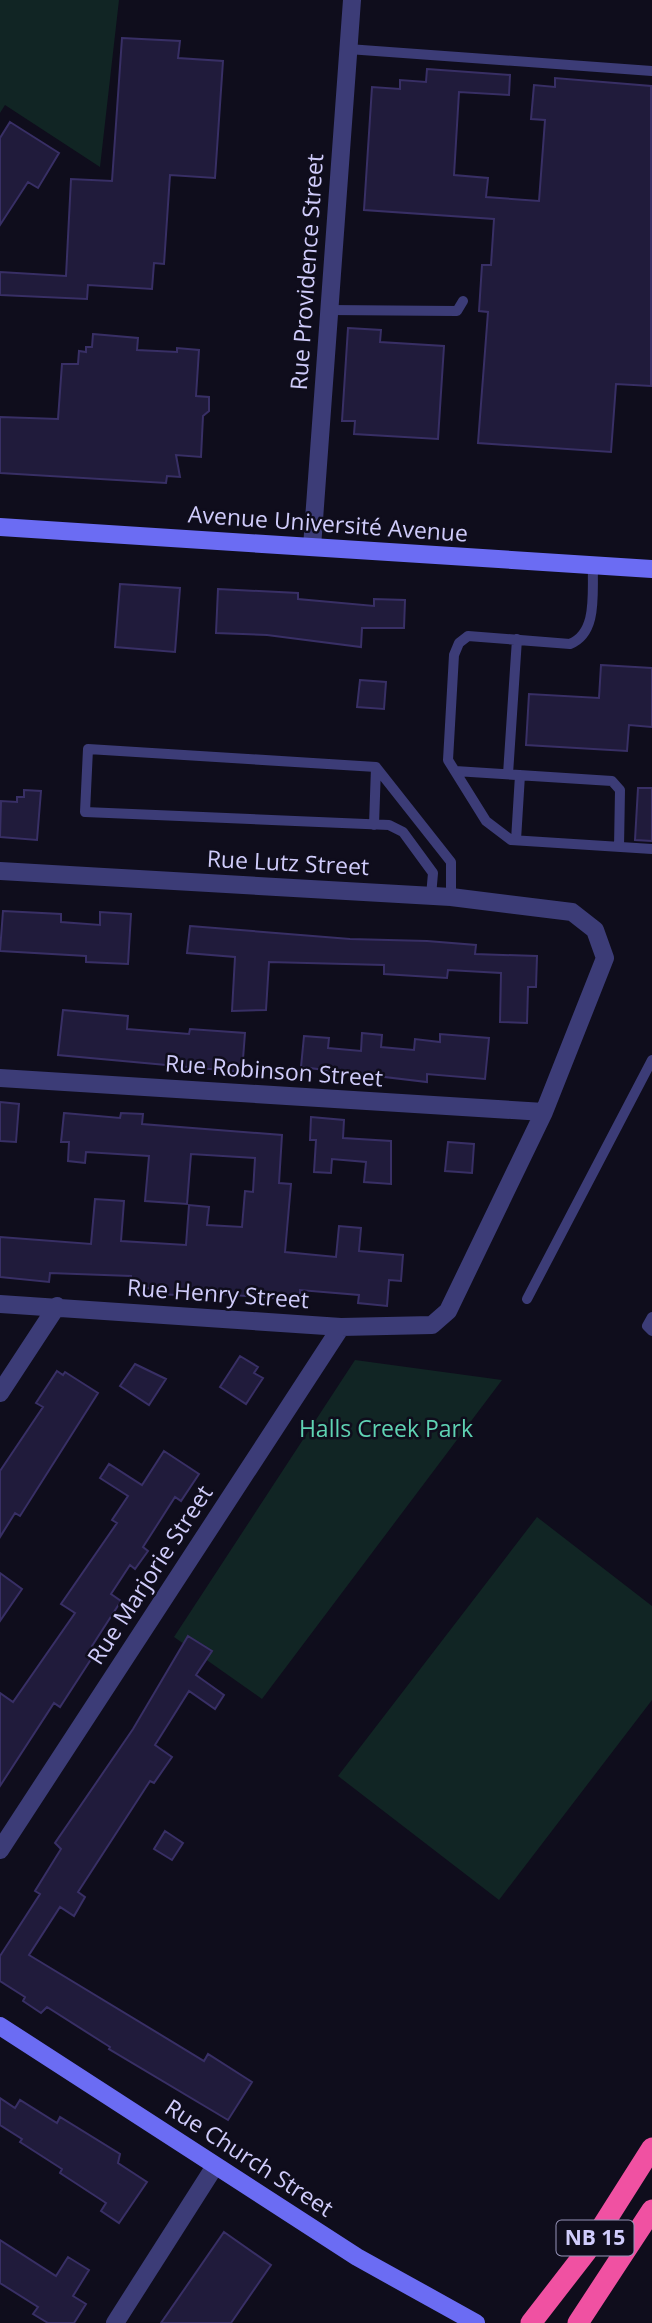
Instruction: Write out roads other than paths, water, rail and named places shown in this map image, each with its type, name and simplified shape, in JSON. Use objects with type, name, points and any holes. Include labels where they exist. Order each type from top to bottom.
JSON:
[{"type":"highway","name":"NB 15","points":[[531,2323],[586,2252],[652,2148]]},
{"type":"highway","name":"NB 15","points":[[578,2323],[652,2210]]},
{"type":"street","name":"Rue Providence Street","points":[[312,547],[352,0]]},
{"type":"street","name":"Avenue Université Avenue","points":[[0,527],[652,569]]},
{"type":"street","name":"Rue Lutz Street","points":[[0,871],[451,897],[572,912],[595,930],[605,958],[544,1112]]},
{"type":"street","name":"Rue Robinson Street","points":[[0,1078],[544,1112]]},
{"type":"street","name":"Rue Henry Street","points":[[0,1304],[341,1328],[432,1325],[448,1311],[544,1112]]},
{"type":"street","points":[[0,1393],[57,1306]]},
{"type":"street","name":"Rue Marjorie Street","points":[[0,1850],[341,1328]]},
{"type":"street","name":"Rue Church Street","points":[[0,2026],[357,2257],[477,2323]]},
{"type":"street","points":[[115,2323],[215,2166]]},
{"type":"lane","points":[[348,49],[652,71]]},
{"type":"lane","points":[[328,310],[457,311],[463,301]]},
{"type":"lane","points":[[593,566],[589,629],[582,639],[569,644],[468,636],[458,643],[454,655],[448,760],[486,821],[510,840],[652,849]]},
{"type":"lane","points":[[516,840],[514,774],[517,639]]},
{"type":"lane","points":[[431,896],[433,873],[403,832],[389,825],[85,812],[88,749],[376,767],[450,862],[451,897]]},
{"type":"lane","points":[[374,825],[376,767]]},
{"type":"lane","points":[[455,771],[612,781],[620,790],[619,847]]},
{"type":"lane","points":[[527,1299],[652,1060]]},
{"type":"lane","points":[[652,1317],[648,1326],[652,1331]]},
{"type":"park label","name":"Halls Creek Park","points":[[386,1429]]}]
